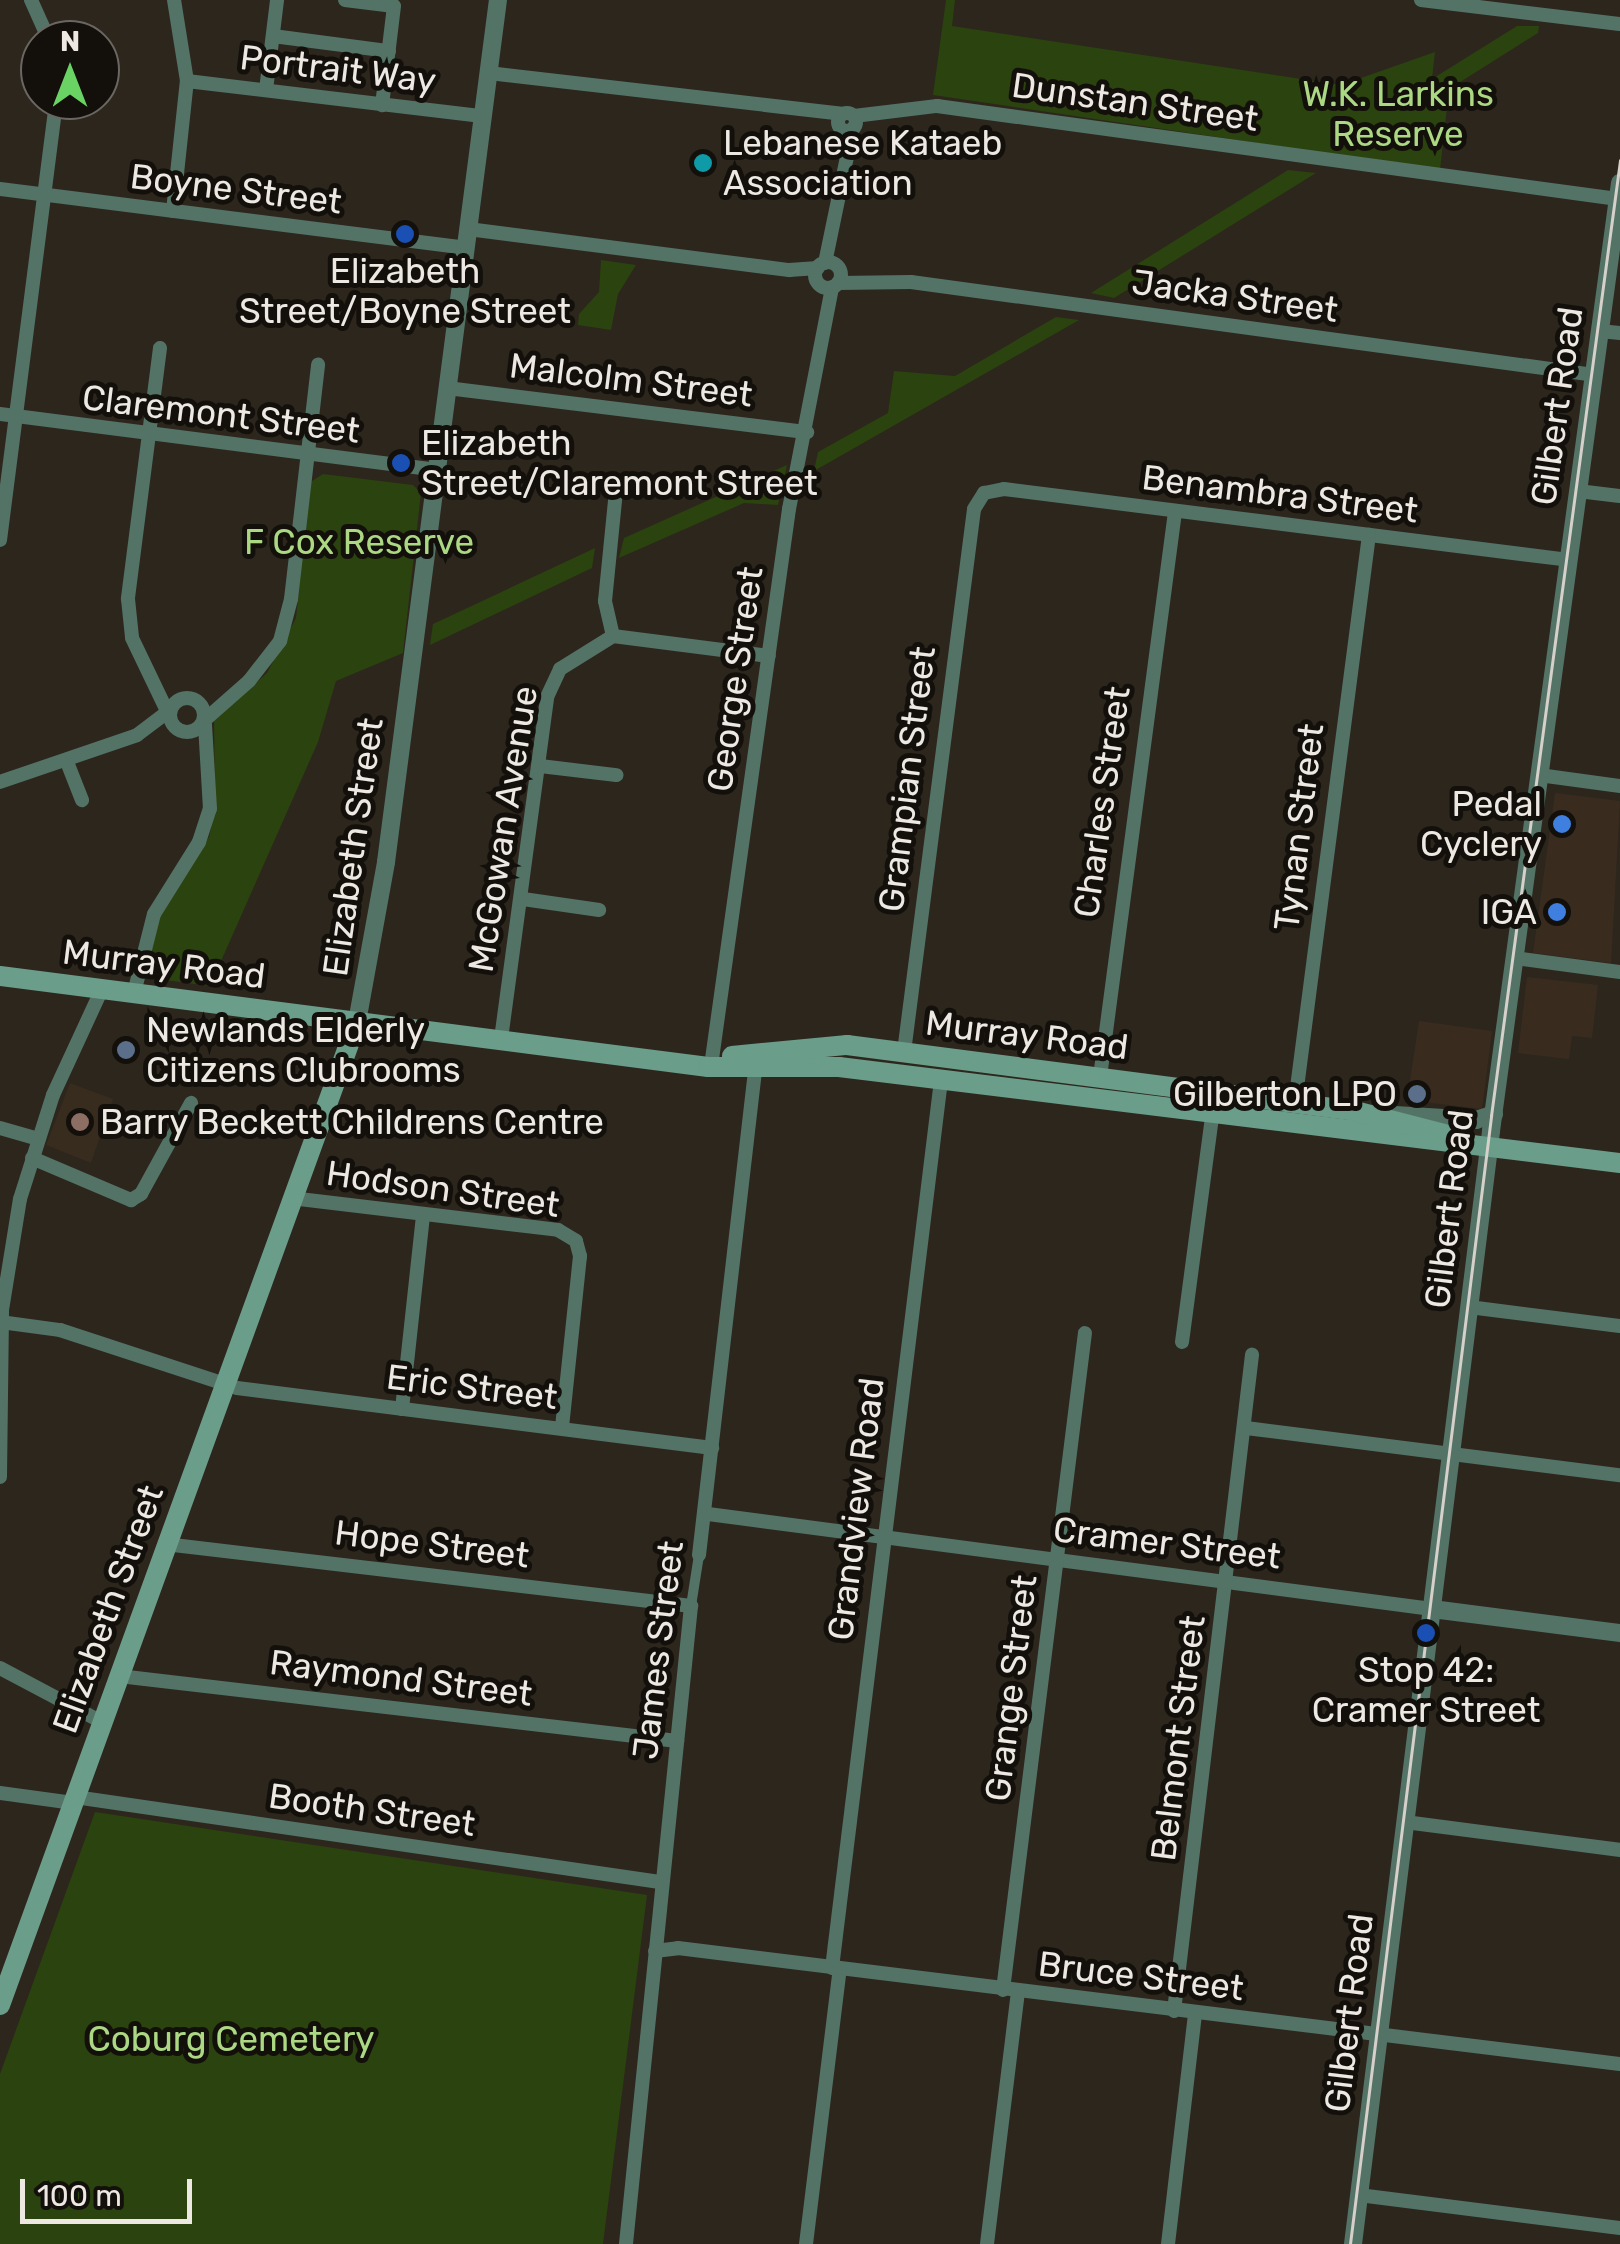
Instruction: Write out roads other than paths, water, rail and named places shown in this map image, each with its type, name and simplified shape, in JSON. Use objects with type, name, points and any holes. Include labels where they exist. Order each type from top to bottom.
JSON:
[{"type":"main road","name":"Murray Road","points":[[0,976],[676,1061],[900,1075],[1212,1118],[1620,1163]]},
{"type":"main road","name":"Elizabeth Street","points":[[0,2005],[357,1022]]},
{"type":"main road","name":"Murray Road","points":[[676,1061],[826,1044],[904,1052],[1355,1111],[1487,1146]]},
{"type":"main road","name":"Grampian Street","points":[[900,1075],[904,1052]]},
{"type":"main road","name":"Grandview Road","points":[[941,1080],[944,1058]]},
{"type":"main road","name":"Charles Street","points":[[1096,1102],[1100,1077]]},
{"type":"main road","points":[[1212,1118],[1214,1092]]},
{"type":"main road","name":"Tynan Street","points":[[1292,1127],[1296,1103]]},
{"type":"street","points":[[173,211],[187,81],[174,0]]},
{"type":"street","points":[[266,90],[278,0]]},
{"type":"street","points":[[344,0],[394,6],[382,105]]},
{"type":"street","name":"Elizabeth Street","points":[[357,1022],[381,900],[498,0]]},
{"type":"street","points":[[1421,0],[1620,27]]},
{"type":"street","points":[[273,36],[389,51]]},
{"type":"street","points":[[489,73],[812,114],[848,123]]},
{"type":"street","name":"Portrait Way","points":[[187,81],[482,116]]},
{"type":"street","name":"Dunstan Street","points":[[848,123],[937,106],[1619,191]]},
{"type":"street","points":[[0,540],[53,120]]},
{"type":"street","name":"George Street","points":[[712,1059],[769,656],[807,432],[848,123]]},
{"type":"street","name":"Boyne Street","points":[[0,189],[465,248]]},
{"type":"street","name":"Gilbert Road","points":[[1353,2244],[1487,1146],[1619,191]]},
{"type":"street","points":[[468,228],[828,275]]},
{"type":"street","name":"Jacka Street","points":[[828,275],[1594,374]]},
{"type":"street","points":[[1600,330],[1620,333]]},
{"type":"street","points":[[160,348],[128,599],[132,638],[174,720],[209,766]]},
{"type":"street","points":[[0,782],[67,762],[174,720],[206,721],[266,662],[286,621],[318,365]]},
{"type":"street","name":"Malcolm Street","points":[[447,388],[807,432]]},
{"type":"street","name":"Claremont Street","points":[[0,414],[16,420],[436,470]]},
{"type":"street","name":"Benambra Street","points":[[984,493],[1004,490],[1569,560]]},
{"type":"street","points":[[1578,491],[1620,496]]},
{"type":"street","points":[[616,492],[605,600],[613,636],[769,656]]},
{"type":"street","name":"Grampian Street","points":[[904,1052],[974,509],[984,493]]},
{"type":"street","name":"Charles Street","points":[[1100,1077],[1174,512]]},
{"type":"street","name":"Tynan Street","points":[[1296,1103],[1369,536]]},
{"type":"street","name":"McGowan Avenue","points":[[500,1039],[523,899],[547,697],[560,669],[613,636]]},
{"type":"street","points":[[153,675],[182,700],[198,704],[238,689]]},
{"type":"street","points":[[174,720],[182,700]]},
{"type":"street","points":[[134,993],[154,914],[205,826],[209,766],[206,721],[198,704]]},
{"type":"street","points":[[67,762],[82,800]]},
{"type":"street","points":[[540,766],[616,775]]},
{"type":"street","points":[[1539,774],[1620,786]]},
{"type":"street","points":[[523,899],[599,910]]},
{"type":"street","points":[[1515,958],[1620,972]]},
{"type":"street","points":[[0,1477],[1,1322],[6,1268],[38,1139],[102,989]]},
{"type":"street","name":"James Street","points":[[626,2244],[648,2074],[660,1882],[691,1606],[708,1514],[712,1448],[756,1066]]},
{"type":"street","name":"Grandview Road","points":[[806,2244],[884,1542],[941,1080]]},
{"type":"street","points":[[32,1158],[131,1200],[142,1194],[191,1103]]},
{"type":"street","points":[[1355,1111],[1463,1120],[1494,1114]]},
{"type":"street","points":[[1182,1342],[1212,1118]]},
{"type":"street","points":[[0,1128],[38,1139]]},
{"type":"street","name":"Hodson Street","points":[[291,1198],[558,1230],[576,1240],[580,1256],[562,1428]]},
{"type":"street","points":[[402,1409],[423,1215]]},
{"type":"street","points":[[1470,1307],[1620,1326]]},
{"type":"street","name":"Eric Street","points":[[1,1322],[60,1330],[225,1382],[712,1448]]},
{"type":"street","name":"Grange Street","points":[[987,2244],[1057,1561],[1085,1334]]},
{"type":"street","name":"Belmont Street","points":[[1174,2010],[1252,1355]]},
{"type":"street","points":[[1246,1428],[1620,1475]]},
{"type":"street","name":"Cramer Street","points":[[708,1514],[884,1542],[1620,1632]]},
{"type":"street","name":"Hope Street","points":[[165,1544],[691,1606]]},
{"type":"street","points":[[0,1668],[102,1722]]},
{"type":"street","name":"Raymond Street","points":[[119,1676],[677,1741]]},
{"type":"street","name":"Booth Street","points":[[0,1792],[660,1882]]},
{"type":"street","points":[[1405,1822],[1620,1850]]},
{"type":"street","name":"Bruce Street","points":[[654,1951],[836,1968],[1620,2064]]},
{"type":"street","points":[[1168,2244],[1196,2014]]},
{"type":"street","points":[[1359,2196],[1620,2228]]},
{"type":"tram line","points":[[1350,2244],[1491,1116],[1620,161]]},
{"type":"place","name":"Lebanese Kataeb Association","points":[[703,163]]},
{"type":"place","name":"Elizabeth Street/Boyne Street","points":[[405,234]]},
{"type":"place","name":"Elizabeth Street/Claremont Street","points":[[401,463]]},
{"type":"place","name":"Pedal Cyclery","points":[[1562,824]]},
{"type":"place","name":"IGA","points":[[1557,912]]},
{"type":"place","name":"Newlands Elderly Citizens Clubrooms","points":[[126,1050]]},
{"type":"place","name":"Gilberton LPO","points":[[1417,1094]]},
{"type":"place","name":"Barry Beckett Childrens Centre","points":[[80,1122]]},
{"type":"place","name":"Stop 42: Cramer Street","points":[[1426,1633]]},
{"type":"park label","name":"W.K. Larkins Reserve","points":[[1398,114]]},
{"type":"park label","name":"F Cox Reserve","points":[[359,542]]},
{"type":"park label","name":"Coburg Cemetery","points":[[231,2039]]}]
